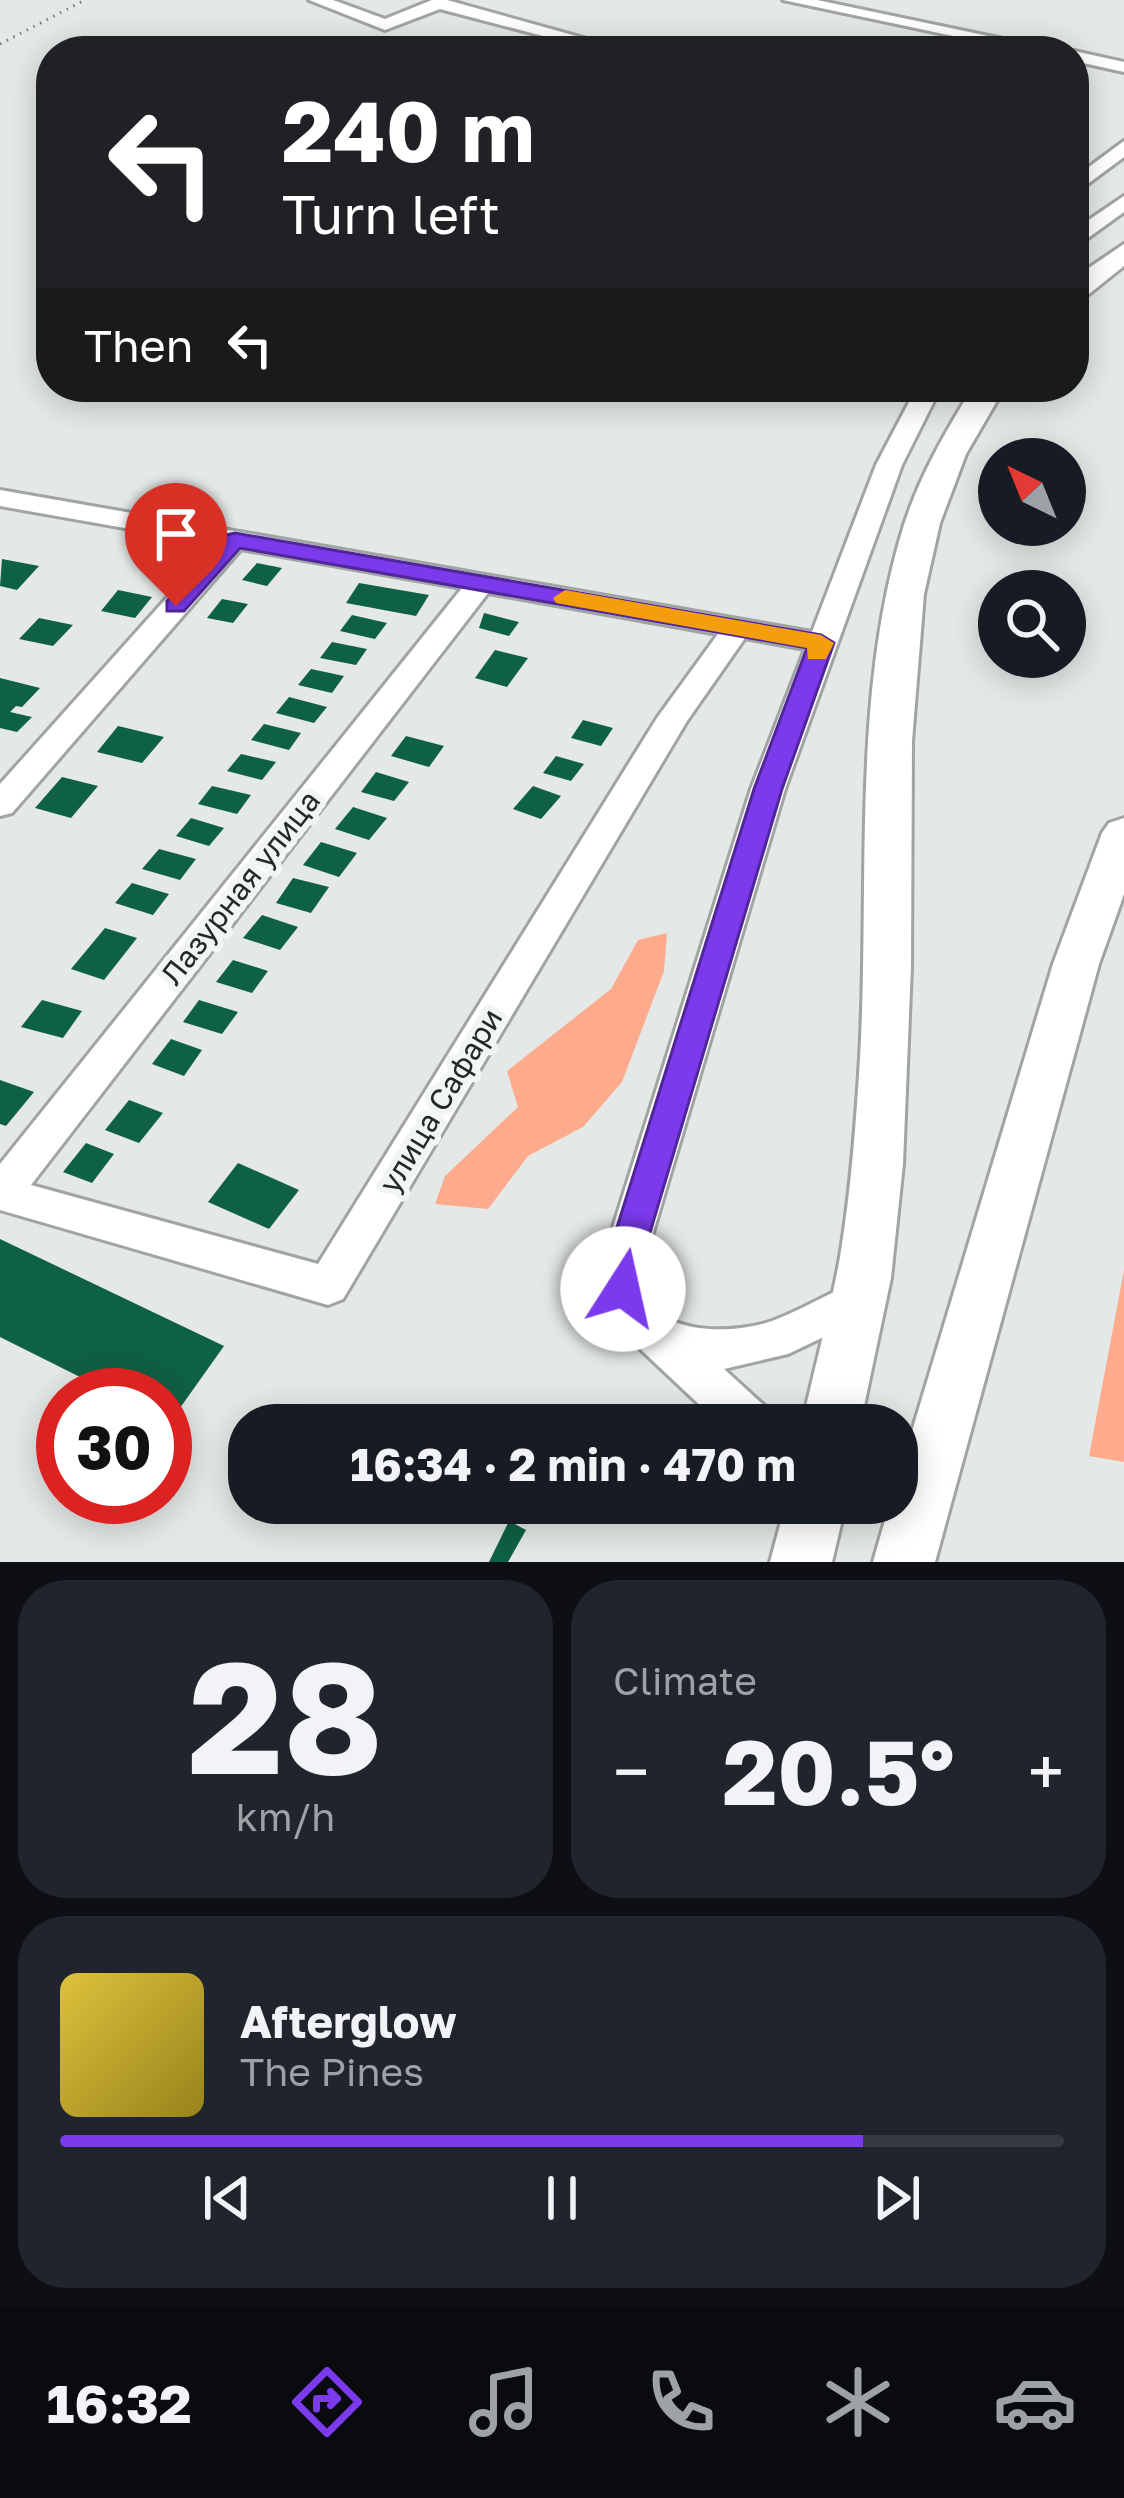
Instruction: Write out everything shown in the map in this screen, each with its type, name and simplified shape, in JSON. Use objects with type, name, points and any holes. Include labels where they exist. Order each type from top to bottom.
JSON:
[{"type":"main road","points":[[1089,280],[1124,252]]},
{"type":"main road","points":[[835,1404],[871,1232],[888,964],[886,770],[900,623],[918,536],[939,472],[980,402]]},
{"type":"main road","points":[[904,1562],[1076,964],[1124,833]]},
{"type":"main road","points":[[801,1562],[810,1524]]},
{"type":"street","points":[[317,0],[385,25],[439,3],[564,36]]},
{"type":"street","points":[[791,0],[975,36]]},
{"type":"street","points":[[1089,59],[1124,67]]},
{"type":"street","points":[[1089,176],[1124,147]]},
{"type":"street","points":[[1089,164],[1124,176]]},
{"type":"street","points":[[1089,229],[1124,202]]},
{"type":"street","points":[[730,1404],[635,1315],[623,1289],[626,1256],[768,789],[889,465],[921,402]]},
{"type":"street","points":[[6,505],[235,540],[821,643]]},
{"type":"street","points":[[0,806],[235,540]]},
{"type":"street","name":"Лазурная улица","points":[[1,1193],[481,583]]},
{"type":"street","name":"улица Сафари","points":[[1,1193],[328,1286],[674,718],[737,628]]},
{"type":"street","points":[[654,1333],[692,1348],[736,1352],[780,1341],[857,1300]]},
{"type":"street","points":[[929,1562],[930,1481]]},
{"type":"path","points":[[0,44],[85,0]]},
{"type":"shaded area","points":[[667,933],[664,971],[622,1082],[583,1127],[528,1156],[488,1209],[435,1204],[445,1176],[518,1107],[507,1071],[611,989],[638,940]]},
{"type":"shaded area","points":[[1124,1270],[1124,1462],[1089,1456]]},
{"type":"building","points":[[2,559],[39,566],[17,590],[0,586]]},
{"type":"building","points":[[257,563],[282,568],[267,586],[242,580]]},
{"type":"building","points":[[359,583],[429,595],[416,616],[346,603]]},
{"type":"building","points":[[118,590],[152,597],[135,618],[101,611]]},
{"type":"building","points":[[222,599],[248,604],[233,623],[207,618]]},
{"type":"building","points":[[484,613],[519,622],[509,636],[479,628]]},
{"type":"building","points":[[352,615],[387,623],[375,639],[340,631]]},
{"type":"building","points":[[39,618],[73,625],[53,646],[19,639]]},
{"type":"building","points":[[332,642],[367,649],[356,665],[320,658]]},
{"type":"building","points":[[495,650],[528,658],[507,687],[475,678]]},
{"type":"building","points":[[311,669],[344,676],[332,693],[298,685]]},
{"type":"building","points":[[0,678],[40,688],[10,712],[32,717],[17,732],[0,728]]},
{"type":"building","points":[[289,697],[327,707],[314,723],[276,713]]},
{"type":"building","points":[[583,720],[613,728],[601,746],[571,738]]},
{"type":"building","points":[[264,724],[301,733],[289,750],[251,740]]},
{"type":"building","points":[[118,726],[164,737],[142,763],[97,752]]},
{"type":"building","points":[[406,736],[444,746],[429,767],[391,756]]},
{"type":"building","points":[[241,754],[276,762],[262,780],[227,771]]},
{"type":"building","points":[[556,756],[584,764],[571,781],[543,773]]},
{"type":"building","points":[[376,772],[409,782],[394,801],[361,792]]},
{"type":"building","points":[[62,777],[98,786],[71,818],[35,808]]},
{"type":"building","points":[[212,786],[251,795],[237,814],[198,804]]},
{"type":"building","points":[[533,786],[561,796],[541,819],[513,809]]},
{"type":"building","points":[[353,807],[387,818],[369,840],[335,829]]},
{"type":"building","points":[[191,818],[224,828],[209,846],[176,836]]},
{"type":"building","points":[[321,842],[357,853],[339,877],[303,865]]},
{"type":"building","points":[[159,849],[196,859],[180,880],[142,869]]},
{"type":"building","points":[[293,878],[329,887],[311,913],[276,903]]},
{"type":"building","points":[[132,883],[169,894],[153,915],[115,903]]},
{"type":"building","points":[[262,915],[298,927],[280,950],[243,938]]},
{"type":"building","points":[[105,928],[137,938],[104,980],[71,969]]},
{"type":"building","points":[[233,960],[268,971],[252,993],[216,982]]},
{"type":"building","points":[[42,1000],[82,1011],[63,1038],[21,1027]]},
{"type":"building","points":[[199,1000],[238,1012],[222,1034],[183,1022]]},
{"type":"building","points":[[171,1039],[202,1050],[184,1076],[152,1064]]},
{"type":"building","points":[[0,1080],[34,1092],[6,1126],[0,1124]]},
{"type":"building","points":[[129,1100],[163,1113],[139,1143],[105,1130]]},
{"type":"building","points":[[86,1143],[114,1154],[92,1183],[63,1172]]},
{"type":"building","points":[[238,1163],[299,1190],[269,1229],[208,1202]]},
{"type":"building","points":[[0,1239],[224,1346],[192,1391],[192,1368],[62,1368],[0,1337]]},
{"type":"building","points":[[508,1524],[526,1530],[508,1562],[489,1562]]},
{"type":"slow traffic","points":[[565,598],[821,643],[817,654]]},
{"type":"route","points":[[176,606],[235,540],[821,643],[768,789],[626,1256],[623,1289]]}]
